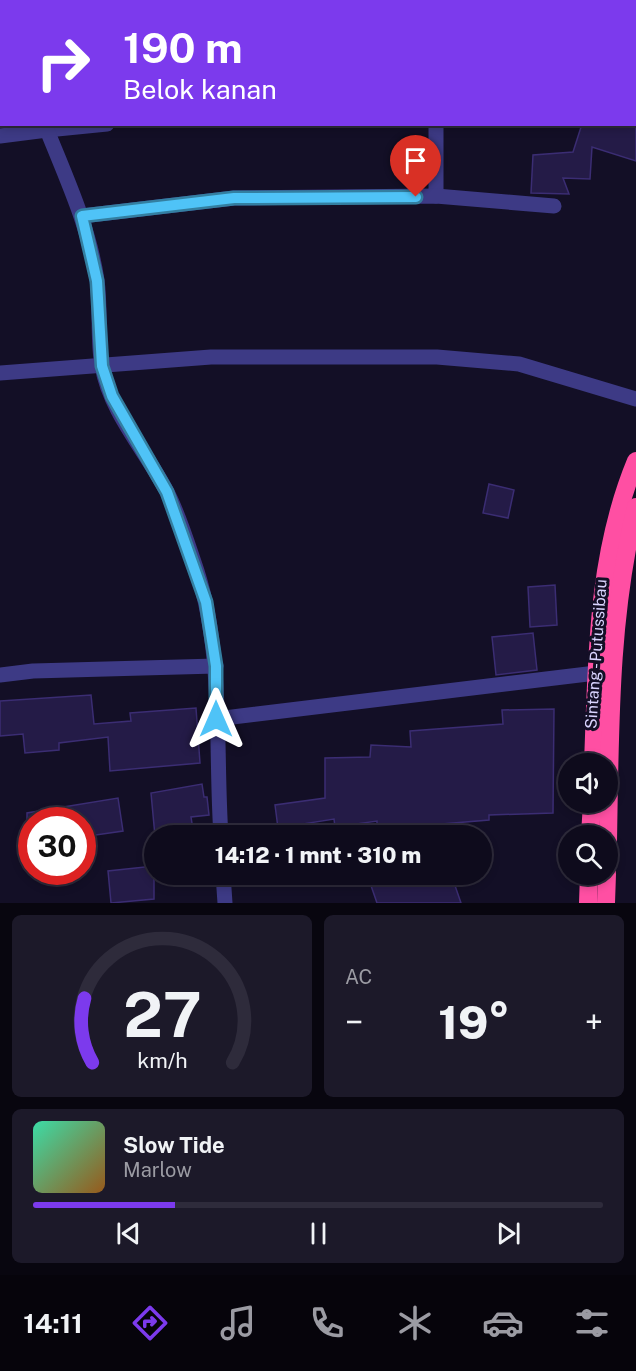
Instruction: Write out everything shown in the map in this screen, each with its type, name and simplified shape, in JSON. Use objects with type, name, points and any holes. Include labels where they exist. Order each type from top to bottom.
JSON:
[{"type":"highway","name":"Sintang - Putussibau","points":[[593,753],[596,673],[604,578],[623,492],[636,460]]},
{"type":"highway","name":"Sintang - Putussibau","points":[[609,825],[616,629],[621,575],[636,507]]},
{"type":"highway","points":[[588,903],[589,885]]},
{"type":"highway","points":[[606,903],[607,885]]},
{"type":"street","points":[[0,136],[47,127],[67,126]]},
{"type":"street","points":[[436,126],[436,196]]},
{"type":"street","points":[[47,127],[82,216],[97,281],[102,366],[112,396],[167,492],[206,602],[216,666],[221,825]]},
{"type":"street","points":[[82,216],[234,198],[436,196],[554,206]]},
{"type":"street","points":[[0,373],[211,357],[437,357],[519,364],[636,399]]},
{"type":"street","points":[[0,675],[33,671],[216,666]]},
{"type":"street","points":[[216,719],[596,673]]},
{"type":"street","points":[[224,885],[225,903]]},
{"type":"building","points":[[581,126],[636,126],[636,161],[592,147],[590,179],[563,178],[569,194],[531,193],[533,155],[573,152]]},
{"type":"building","points":[[489,484],[514,490],[508,518],[483,513]]},
{"type":"building","points":[[555,585],[557,625],[530,627],[528,587]]},
{"type":"building","points":[[533,633],[537,670],[496,675],[492,637]]},
{"type":"building","points":[[91,695],[94,724],[131,721],[130,713],[196,708],[200,763],[110,771],[108,737],[59,743],[59,750],[25,753],[23,734],[0,736],[0,701]]},
{"type":"building","points":[[554,709],[553,813],[489,815],[489,820],[430,825],[377,825],[377,821],[335,825],[334,819],[297,825],[278,825],[275,805],[325,798],[325,758],[370,757],[371,745],[411,747],[410,731],[503,724],[502,710]]},
{"type":"building","points":[[202,784],[204,797],[207,797],[209,815],[191,817],[192,825],[154,825],[151,793]]},
{"type":"building","points":[[118,798],[123,831],[96,835],[96,807],[63,807]]},
{"type":"building","points":[[144,867],[144,885],[154,885],[154,899],[111,903],[108,871]]},
{"type":"building","points":[[371,885],[455,885],[461,903],[377,903]]},
{"type":"route","points":[[216,719],[216,666],[206,602],[167,492],[112,396],[102,366],[97,281],[89,238],[82,216],[234,198],[416,197]]}]
